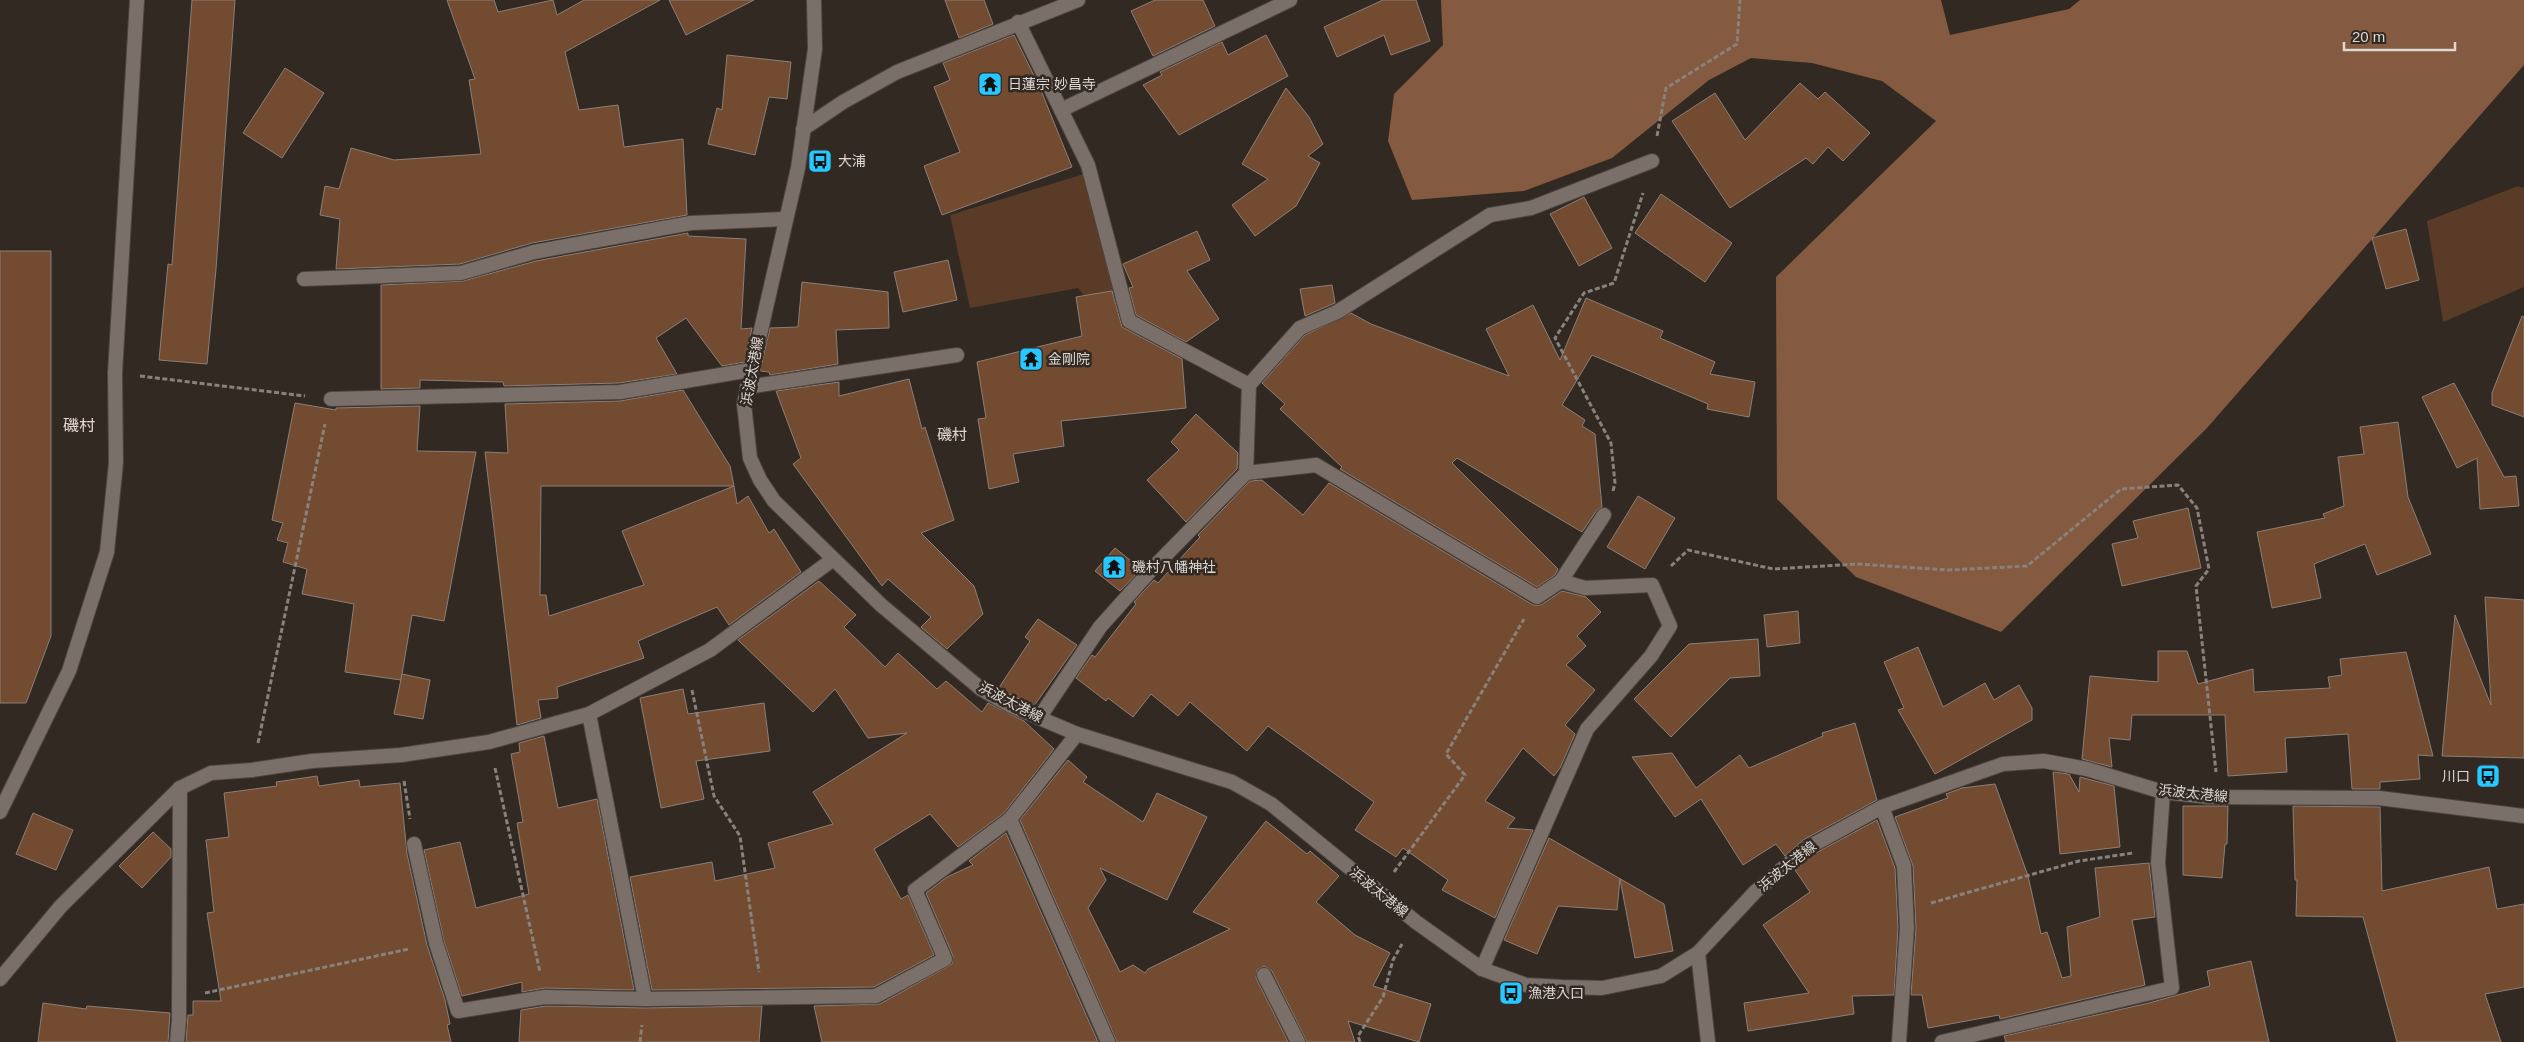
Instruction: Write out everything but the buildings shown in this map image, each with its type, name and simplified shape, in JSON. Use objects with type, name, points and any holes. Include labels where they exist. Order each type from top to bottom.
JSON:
[{"type":"street","points":[[0,812],[69,671],[107,552],[116,463],[115,373],[137,0]]},
{"type":"street","name":"浜波太港線","points":[[814,0],[815,49],[798,168],[750,370],[744,404],[750,458],[760,480],[774,502],[832,560],[981,689],[1039,718],[1077,734],[1232,782],[1271,804],[1416,922],[1482,969],[1526,985],[1602,988],[1661,976],[1698,953],[1756,891],[1807,848],[1882,807],[2002,764],[2044,761],[2087,769],[2163,792],[2219,797],[2379,798],[2524,816]]},
{"type":"street","points":[[803,129],[843,102],[897,72],[1018,22],[1078,0]]},
{"type":"street","points":[[1061,110],[1290,0]]},
{"type":"street","points":[[1018,22],[1088,165],[1129,321],[1249,385]]},
{"type":"street","points":[[1246,473],[1249,385],[1300,328],[1337,312],[1490,215],[1531,208],[1652,161]]},
{"type":"street","points":[[304,279],[461,273],[534,252],[690,223],[785,220]]},
{"type":"street","points":[[747,387],[957,355]]},
{"type":"street","points":[[331,399],[620,392],[750,370]]},
{"type":"street","points":[[1039,718],[1100,627],[1151,570],[1246,473],[1316,465],[1414,525],[1440,537],[1537,597],[1561,581],[1604,515]]},
{"type":"street","points":[[0,979],[61,906],[180,788],[212,773],[252,770],[312,761],[400,755],[489,742],[589,714],[710,650],[832,560]]},
{"type":"street","points":[[1482,969],[1587,729],[1651,656],[1670,626],[1652,585],[1584,588],[1561,581]]},
{"type":"street","points":[[589,714],[645,1000]]},
{"type":"street","points":[[414,844],[436,943],[458,1011],[545,997],[645,1000],[876,996],[944,959],[915,890],[1010,819],[1077,734]]},
{"type":"street","points":[[177,1042],[180,788]]},
{"type":"street","points":[[1942,1042],[2172,988],[2158,863],[2163,792]]},
{"type":"street","points":[[1882,807],[1904,866],[1906,909],[1899,1042]]},
{"type":"street","points":[[1010,819],[1108,1042]]},
{"type":"street","points":[[1698,953],[1708,1042]]},
{"type":"street","points":[[1264,975],[1298,1042]]},
{"type":"path","points":[[1604,515],[1615,483],[1611,443],[1556,338],[1584,293],[1614,283],[1652,161],[1666,88],[1737,44],[1740,0]]},
{"type":"path","points":[[115,373],[331,399],[252,770]]},
{"type":"path","points":[[1652,585],[1688,550],[1773,569],[1858,564],[1948,570],[2027,566],[2121,489],[2178,486],[2197,508],[2209,569],[2196,586],[2219,797]]},
{"type":"path","points":[[1380,892],[1465,775],[1446,754],[1537,597]]},
{"type":"path","points":[[687,663],[714,796],[740,836],[763,997]]},
{"type":"path","points":[[489,742],[545,997]]},
{"type":"path","points":[[400,755],[414,844]]},
{"type":"path","points":[[1906,909],[1942,901],[2080,861],[2158,850]]},
{"type":"path","points":[[1360,1042],[1358,1036],[1383,997],[1392,960],[1416,922]]},
{"type":"path","points":[[178,999],[436,943]]},
{"type":"shaded area","points":[[1441,0],[1941,0],[1950,35],[2069,9],[2080,0],[2524,0],[2524,65],[2207,428],[2001,632],[1856,577],[1777,499],[1776,277],[1936,121],[1882,81],[1812,63],[1751,58],[1709,80],[1612,158],[1524,191],[1412,200],[1388,141],[1394,94],[1443,45]]},
{"type":"shaded area","points":[[1084,174],[1115,294],[1088,301],[1078,288],[970,308],[950,215]]},
{"type":"shaded area","points":[[2518,186],[2524,188],[2524,287],[2443,322],[2427,221]]},
{"type":"place","name":"日蓮宗 妙昌寺","points":[[990,84]]},
{"type":"place","name":"大浦","points":[[820,161]]},
{"type":"place","name":"金剛院","points":[[1031,359]]},
{"type":"place","name":"磯村八幡神社","points":[[1114,567]]},
{"type":"place","name":"川口","points":[[2488,776]]},
{"type":"place","name":"漁港入口","points":[[1511,993]]},
{"type":"district","name":"磯村","points":[[79,425]]},
{"type":"district","name":"磯村","points":[[952,434]]}]
